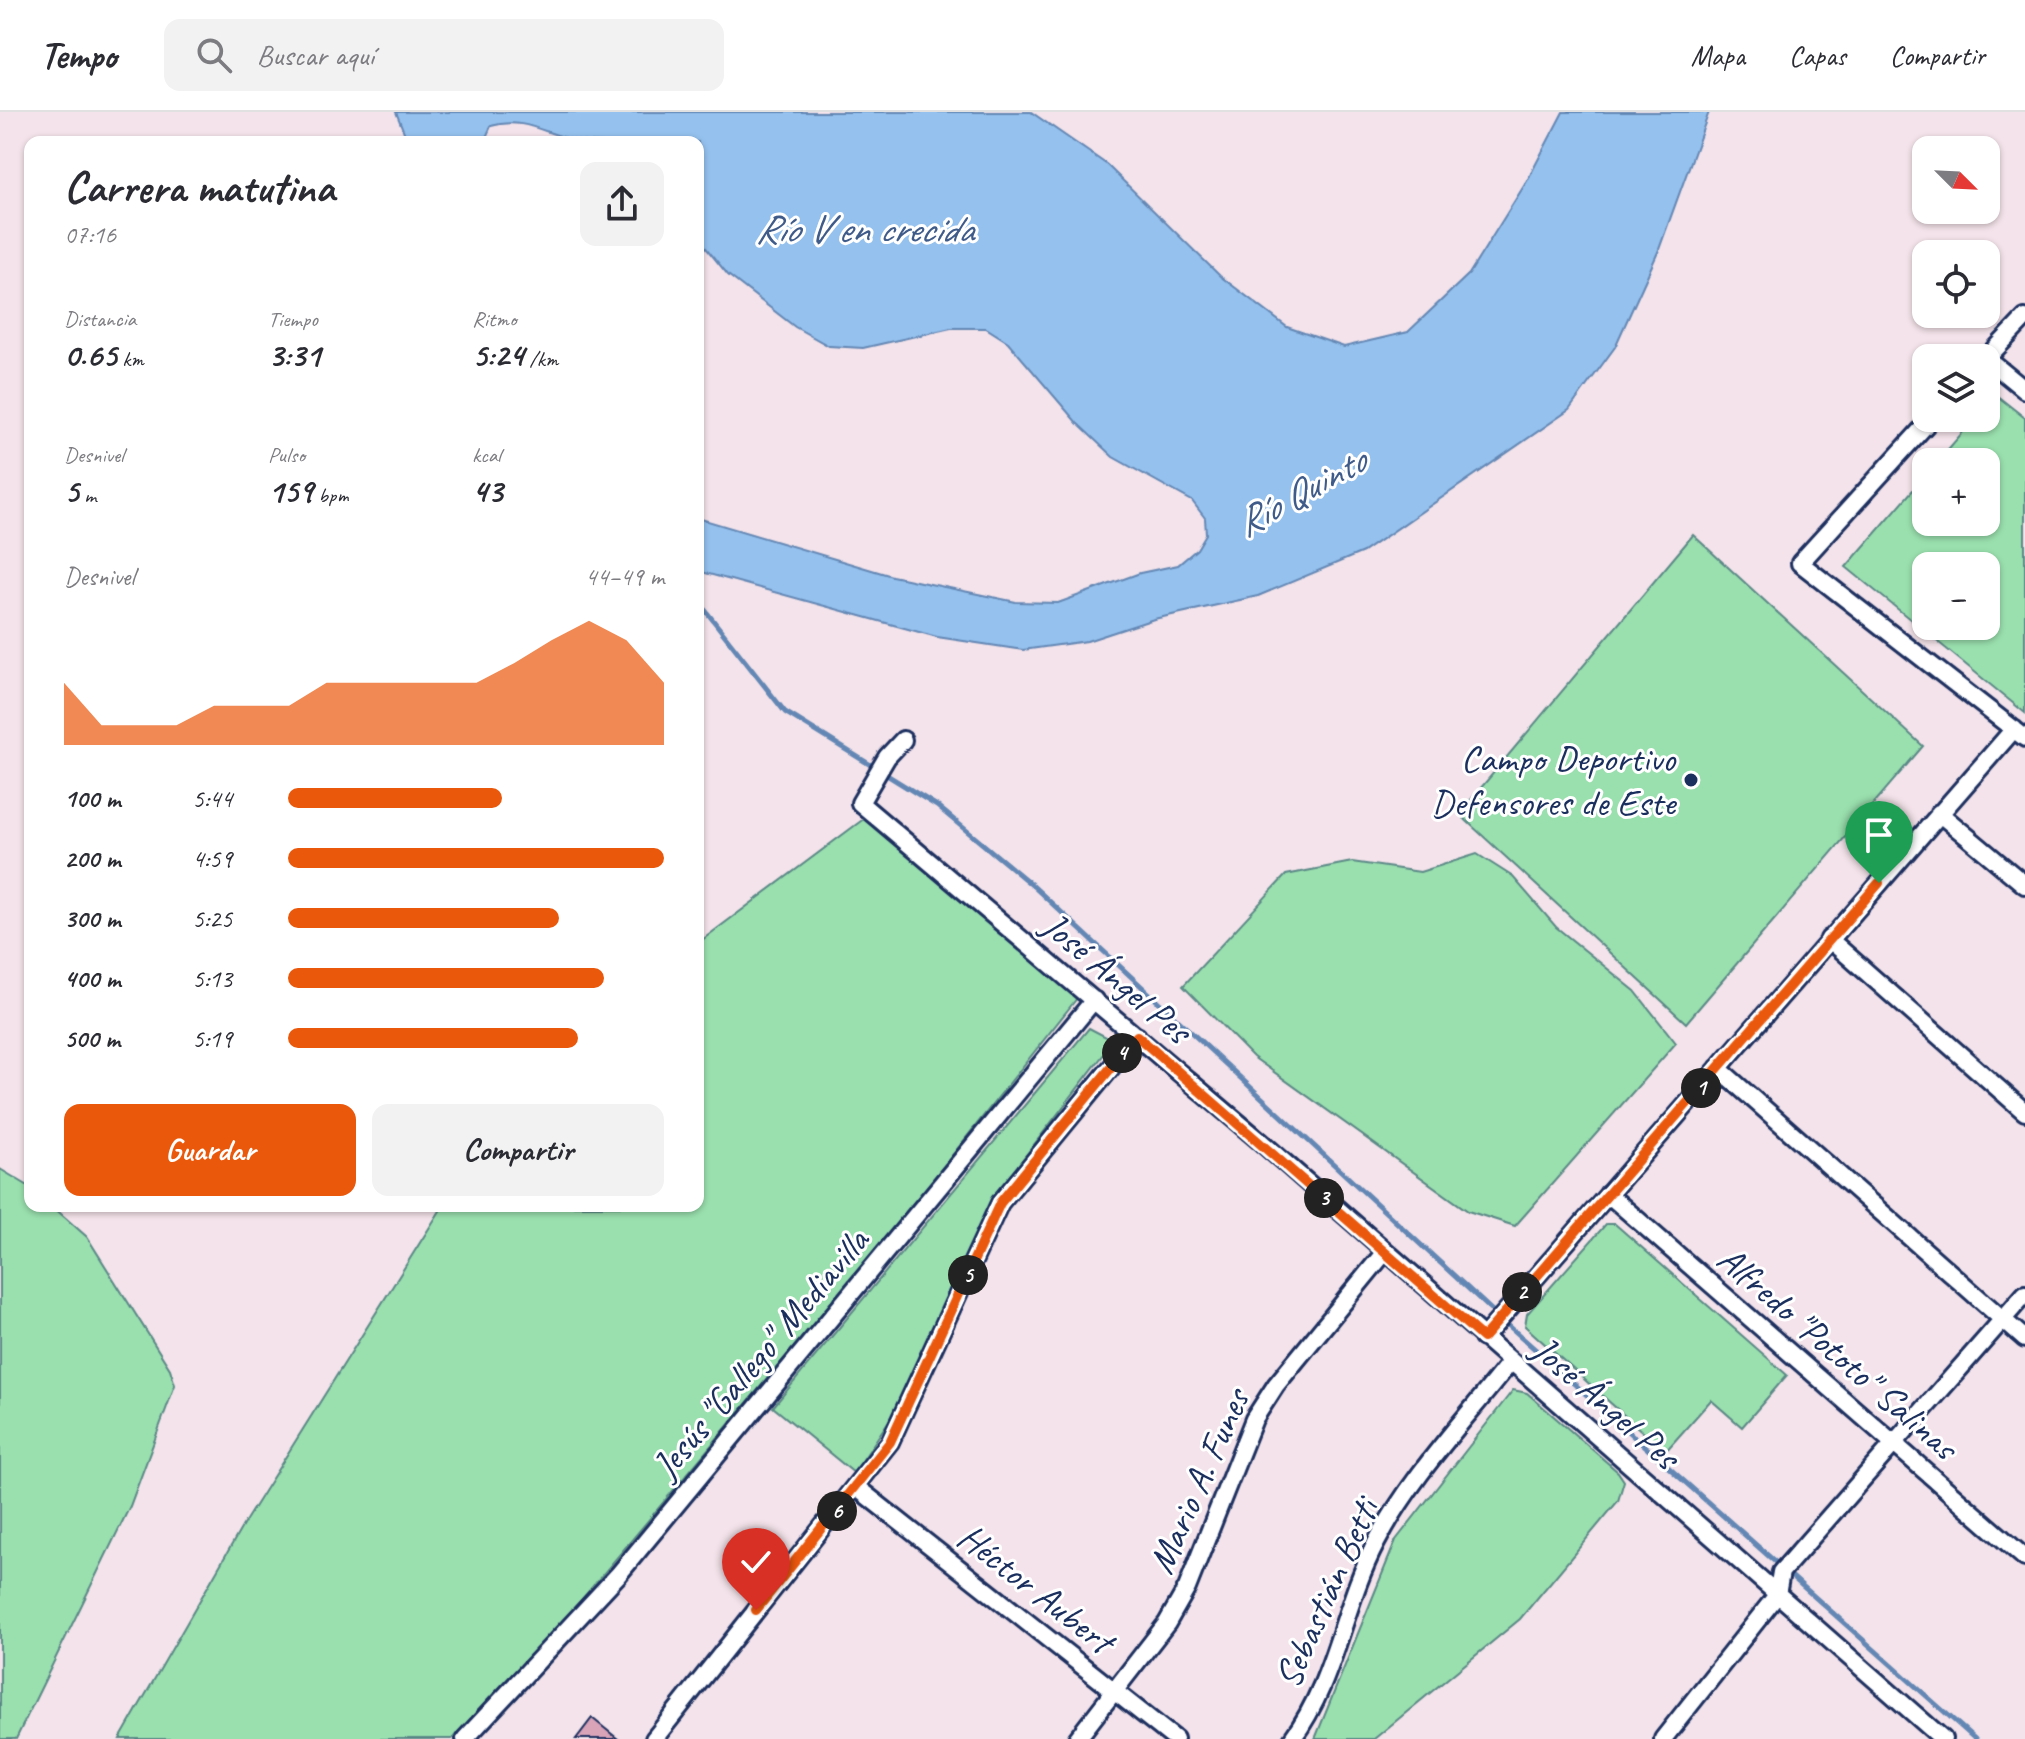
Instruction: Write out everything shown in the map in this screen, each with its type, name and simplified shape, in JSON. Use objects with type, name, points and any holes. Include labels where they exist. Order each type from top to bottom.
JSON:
[{"type":"street","points":[[2000,344],[2025,318]]},
{"type":"street","points":[[2000,370],[2025,390]]},
{"type":"street","points":[[1483,1338],[1939,813],[2019,733],[1800,563],[1919,432]]},
{"type":"street","name":"José Ángel Pes","points":[[903,740],[887,757],[863,798],[1943,1739]]},
{"type":"street","points":[[1939,813],[2025,885]]},
{"type":"street","points":[[1829,939],[2025,1112]]},
{"type":"street","name":"Jesús \"Gallego\" Mediavilla","points":[[465,1739],[618,1575],[1094,1000]]},
{"type":"street","points":[[657,1738],[890,1442],[906,1413],[1000,1203],[1137,1036]]},
{"type":"street","points":[[1718,1068],[2025,1339]]},
{"type":"street","name":"Alfredo \"Pototo\" Salinas","points":[[1608,1194],[2025,1558]]},
{"type":"street","name":"Mario A. Funes","points":[[1077,1739],[1167,1623],[1187,1588],[1254,1419],[1276,1385],[1384,1253]]},
{"type":"street","points":[[1663,1739],[1777,1595],[1781,1572],[2025,1294]]},
{"type":"street","name":"Sebastián Betti","points":[[1292,1739],[1313,1706],[1374,1546],[1398,1505],[1511,1361]]},
{"type":"street","name":"Héctor Aubert","points":[[856,1487],[1175,1739]]},
{"type":"green space","points":[[2000,398],[2025,418],[2025,713],[1936,640],[2000,640],[2000,552],[1912,552],[1912,621],[1846,567],[1912,491],[1912,536],[2000,536],[2000,448],[1949,448],[1963,432],[2000,432]]},
{"type":"green space","name":"Campo Deportivo Defensores de Este","points":[[1693,535],[1923,746],[1686,1023],[1459,814]]},
{"type":"green space","points":[[869,815],[1078,997],[899,1222],[572,1611],[452,1739],[120,1739],[246,1520],[439,1212],[704,1212],[704,939]]},
{"type":"green space","points":[[1477,854],[1513,877],[1556,927],[1635,991],[1676,1043],[1515,1226],[1468,1211],[1253,1057],[1183,986],[1286,875],[1352,862],[1420,872]]},
{"type":"green space","points":[[1089,1028],[1114,1041],[996,1194],[898,1407],[854,1473],[773,1407]]},
{"type":"green space","points":[[0,1169],[24,1183],[24,1212],[59,1212],[87,1237],[170,1369],[175,1385],[130,1506],[16,1739],[0,1739]]},
{"type":"green space","points":[[1606,1224],[1615,1224],[1787,1375],[1742,1427],[1711,1400],[1665,1452],[1525,1326],[1527,1314]]},
{"type":"green space","points":[[1513,1390],[1527,1393],[1618,1472],[1624,1481],[1618,1501],[1520,1619],[1374,1739],[1315,1739],[1396,1540]]},
{"type":"water","name":"Río V en crecida","points":[[396,112],[1031,112],[1106,164],[1220,276],[1287,327],[1344,347],[1408,332],[1469,274],[1527,181],[1563,112],[1709,112],[1658,252],[1615,347],[1569,410],[1363,552],[1258,596],[1154,619],[1087,641],[1023,650],[937,637],[704,573],[704,520],[892,576],[1016,602],[1058,603],[1140,573],[1178,565],[1197,549],[1206,534],[1205,518],[1192,501],[1113,457],[1077,423],[1008,342],[986,328],[951,328],[863,348],[829,346],[795,327],[728,275],[704,245],[704,136],[558,136],[528,125],[504,123],[491,126],[487,136],[406,136]]},
{"type":"building","points":[[592,1718],[618,1739],[576,1739]]},
{"type":"waterway","points":[[704,609],[785,712],[937,806],[1032,885],[1500,1318],[1975,1739]]},
{"type":"place","name":"Campo Deportivo Defensores de Este","points":[[1691,780]]},
{"type":"route","points":[[756,1610],[890,1442],[906,1413],[1000,1203],[1137,1036],[1483,1338],[1879,883]]},
{"type":"water label","name":"Río Quinto","points":[[1300,491]]}]
